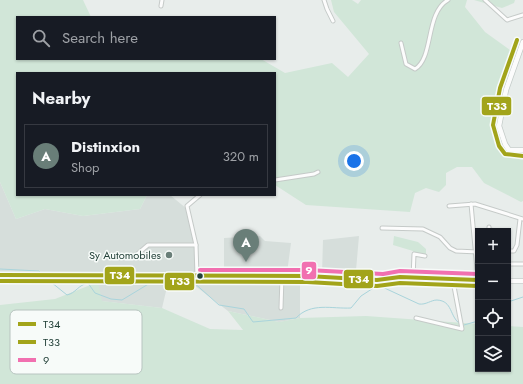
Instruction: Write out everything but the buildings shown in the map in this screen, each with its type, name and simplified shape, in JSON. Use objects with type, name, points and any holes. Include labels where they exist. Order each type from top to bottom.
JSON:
[{"type":"main road","points":[[523,42],[506,90],[499,126],[509,150],[523,150]]},
{"type":"main road","points":[[0,275],[307,276],[377,280],[413,278],[453,281],[475,280]]},
{"type":"main road","points":[[511,281],[523,281]]},
{"type":"street","points":[[161,6],[162,0]]},
{"type":"street","points":[[324,0],[333,21]]},
{"type":"street","points":[[401,42],[406,64],[415,68],[419,66],[424,56],[434,19],[444,2],[448,0]]},
{"type":"street","points":[[485,0],[507,20],[523,15]]},
{"type":"street","points":[[276,180],[314,174],[318,172]]},
{"type":"street","points":[[197,276],[196,245],[187,206],[199,196]]},
{"type":"street","points":[[472,204],[475,240]]},
{"type":"street","points":[[449,206],[472,204],[522,219],[517,244],[514,251],[511,251]]},
{"type":"street","points":[[382,228],[422,229],[440,237],[450,248],[456,251],[475,252]]},
{"type":"street","points":[[109,255],[134,256],[148,246],[196,245]]},
{"type":"street","points":[[413,278],[414,254],[425,256]]},
{"type":"street","points":[[511,264],[523,264]]},
{"type":"street","points":[[281,308],[282,277]]},
{"type":"street","points":[[416,318],[462,329],[453,281]]},
{"type":"shaded area","points":[[0,182],[16,219],[45,209],[83,216],[140,209],[146,196],[171,196],[187,209],[196,242],[200,273],[224,272],[224,238],[260,236],[265,241],[291,243],[287,273],[322,274],[323,240],[359,236],[355,282],[300,280],[300,318],[279,322],[228,311],[194,285],[168,283],[162,308],[101,301],[96,278],[0,272]]},
{"type":"green space","points":[[0,0],[83,0],[91,16],[16,16],[16,60],[263,60],[285,73],[332,63],[348,77],[369,54],[334,12],[331,0],[352,0],[358,4],[361,0],[467,0],[465,7],[485,32],[514,53],[515,56],[500,103],[499,125],[500,138],[504,152],[510,154],[523,153],[523,201],[521,202],[484,183],[472,167],[457,167],[446,173],[446,185],[439,192],[426,188],[415,193],[410,212],[306,205],[276,186],[276,72],[16,72],[16,196],[146,196],[140,209],[83,216],[45,209],[16,219],[0,182]]},
{"type":"green space","points":[[474,0],[515,0],[514,3],[502,8]]},
{"type":"green space","points":[[394,236],[418,242],[426,249],[426,255],[413,253],[413,251],[393,245]]},
{"type":"green space","points":[[98,282],[102,301],[162,308],[210,329],[243,330],[228,311],[279,322],[300,318],[366,316],[475,324],[475,372],[511,372],[511,326],[523,327],[523,384],[0,384],[0,305],[55,299]]},
{"type":"waterway","points":[[0,269],[39,271],[42,274]]},
{"type":"waterway","points":[[46,278],[67,295],[73,293],[82,285],[88,283],[95,293],[111,299],[122,300],[155,280],[192,281],[219,305],[244,309],[253,322],[296,318],[302,313],[315,308],[351,308],[361,296],[378,285],[419,304],[424,304],[435,300],[442,301],[446,303],[460,324]]},
{"type":"waterway","points":[[511,301],[523,297]]},
{"type":"waterway","points":[[464,325],[475,322]]},
{"type":"transit line","name":"T33","points":[[517,40],[500,88],[493,125],[499,146],[505,154],[523,156]]},
{"type":"transit line","name":"9","points":[[200,270],[307,270],[383,274],[400,271],[475,274]]},
{"type":"transit line","name":"T34","points":[[0,275],[307,276],[377,280],[400,277],[475,280]]},
{"type":"transit line","name":"T33","points":[[0,281],[307,282],[377,286],[400,283],[475,286]]},
{"type":"place","name":"Sy Automobiles","points":[[169,255]]},
{"type":"place","name":"Distinxion","points":[[246,262]]}]
